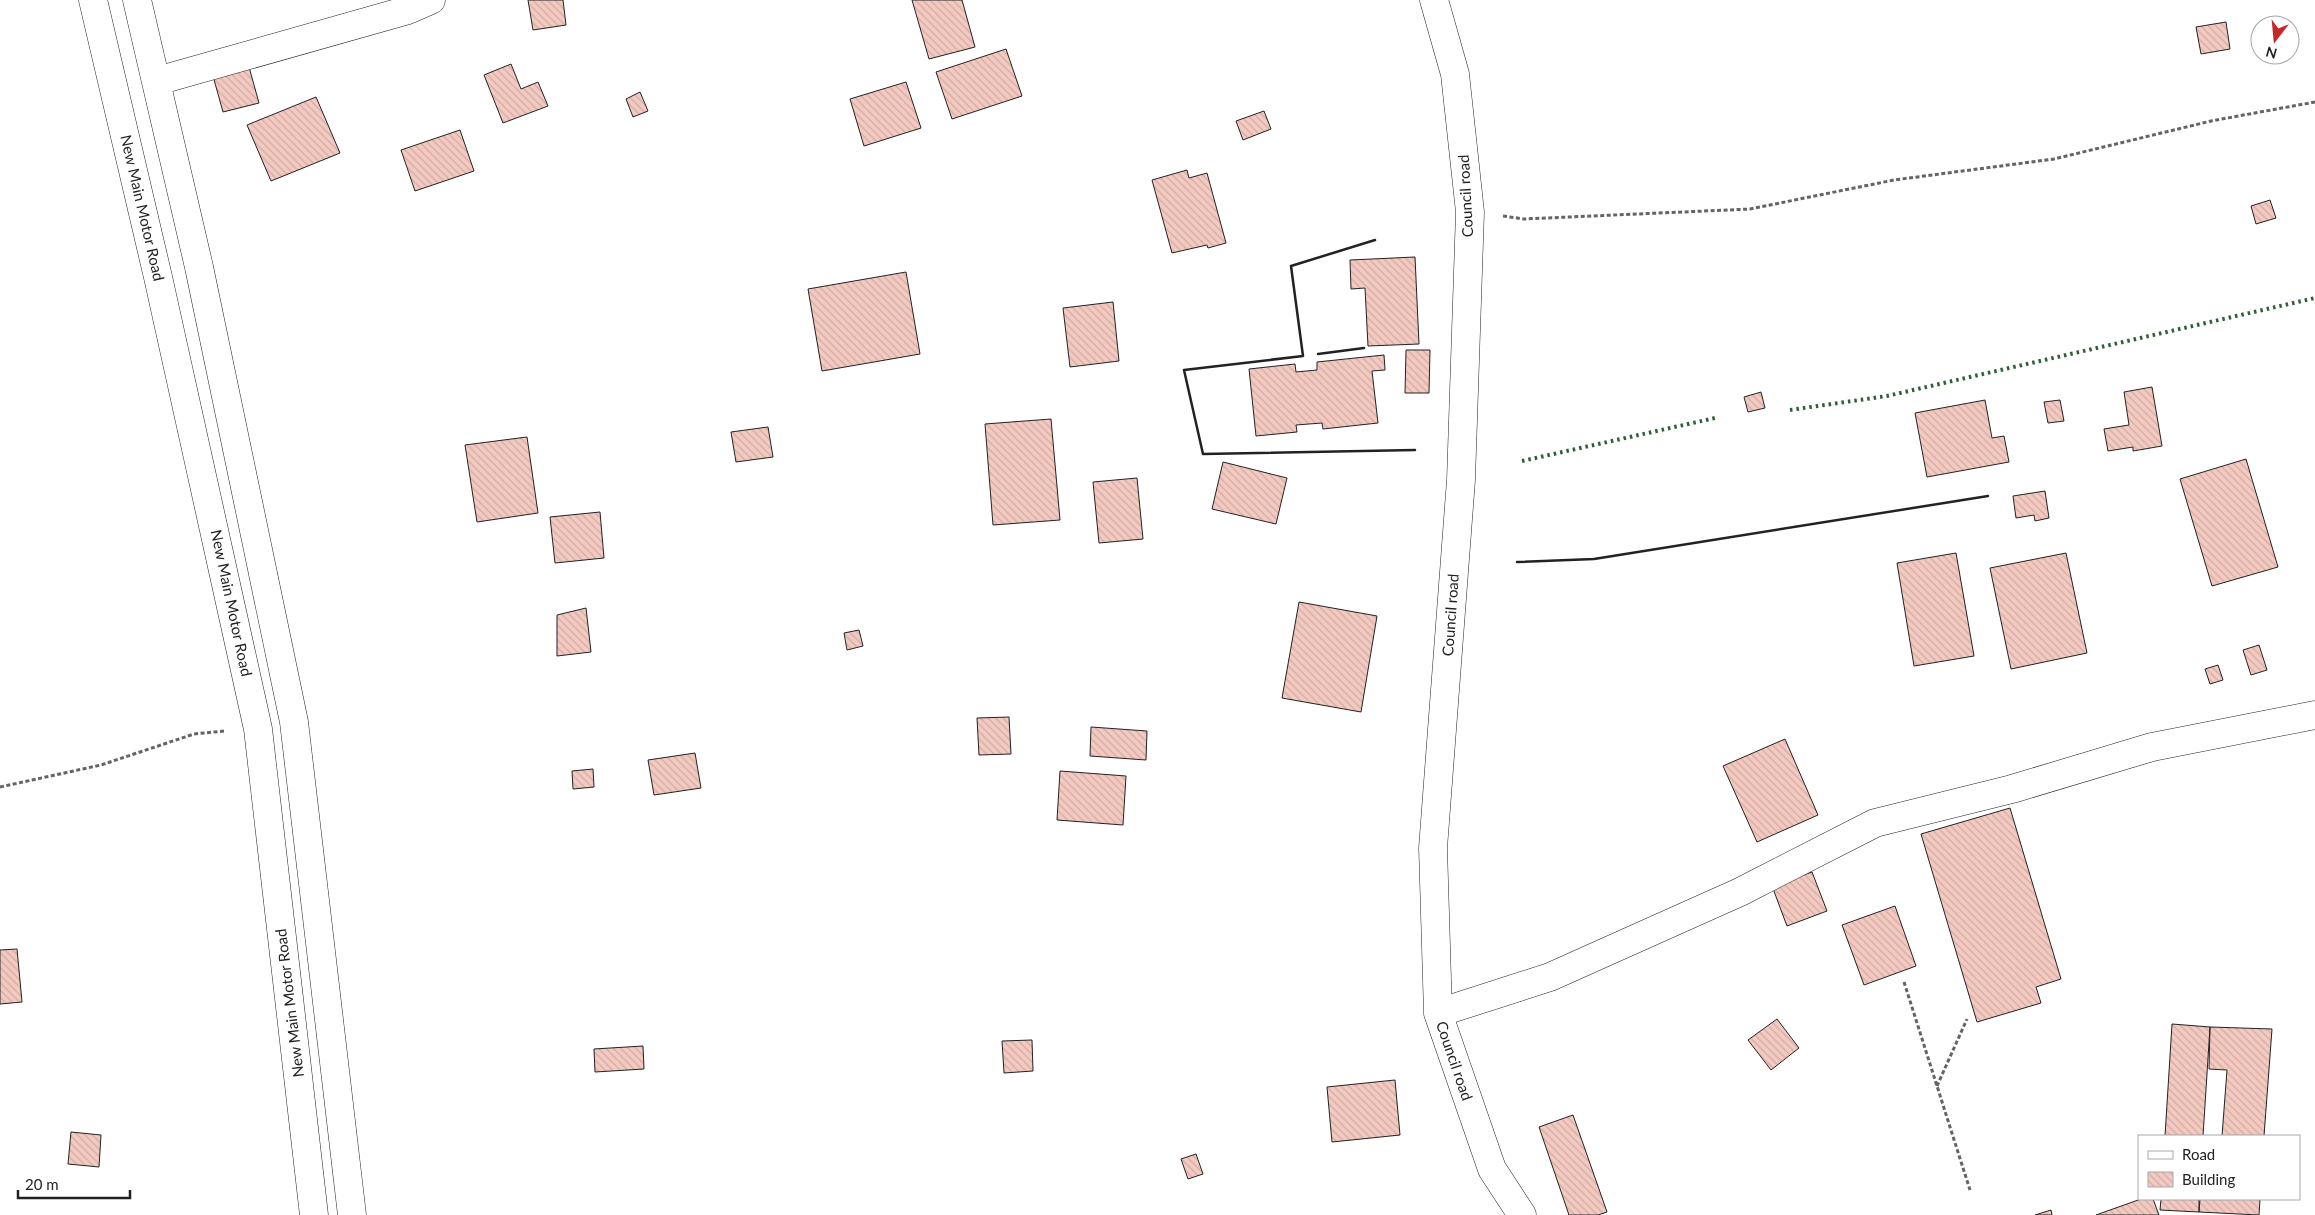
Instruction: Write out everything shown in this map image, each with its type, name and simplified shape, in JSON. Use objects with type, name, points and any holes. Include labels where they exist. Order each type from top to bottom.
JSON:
[{"type":"main road","name":"New Main Motor Road","points":[[93,0],[158,277],[258,729],[314,1215]]},
{"type":"main road","points":[[137,0],[199,267],[294,722],[352,1215]]},
{"type":"main road","points":[[157,81],[408,10],[431,0]]},
{"type":"main road","name":"Council road","points":[[1434,0],[1455,74],[1470,212],[1461,480],[1433,848],[1438,1014],[1492,1169],[1522,1215]]},
{"type":"main road","points":[[1438,1014],[1550,977],[1740,892],[1875,823],[2012,789],[2152,747],[2315,715]]},
{"type":"path","points":[[1470,212],[1524,219],[1750,209],[1894,180],[2054,159],[2211,122],[2315,102]]},
{"type":"path","points":[[0,787],[101,765],[194,734],[258,729]]},
{"type":"path","points":[[1904,982],[1970,1190]]},
{"type":"path","points":[[1936,1086],[1967,1019]]},
{"type":"building","points":[[528,0],[563,0],[566,25],[533,30]]},
{"type":"building","points":[[912,0],[962,0],[975,47],[929,59]]},
{"type":"building","points":[[2226,22],[2230,49],[2201,54],[2196,27]]},
{"type":"building","points":[[1006,49],[1022,96],[952,119],[936,72]]},
{"type":"building","points":[[511,64],[521,89],[538,82],[548,106],[503,123],[484,75]]},
{"type":"building","points":[[249,67],[259,103],[223,112],[213,76]]},
{"type":"building","points":[[906,82],[921,128],[864,146],[850,99]]},
{"type":"building","points":[[640,92],[648,111],[633,117],[626,99]]},
{"type":"building","points":[[316,97],[340,153],[271,181],[247,125]]},
{"type":"building","points":[[1264,111],[1271,129],[1243,140],[1236,121]]},
{"type":"building","points":[[460,130],[474,171],[415,191],[401,150]]},
{"type":"building","points":[[1187,170],[1189,178],[1207,173],[1226,243],[1208,248],[1207,245],[1172,253],[1152,180]]},
{"type":"building","points":[[2270,200],[2276,218],[2256,224],[2251,206]]},
{"type":"building","points":[[1415,257],[1419,344],[1368,346],[1365,288],[1351,289],[1350,260]]},
{"type":"building","points":[[906,272],[920,354],[822,371],[808,289]]},
{"type":"building","points":[[1113,302],[1119,361],[1070,367],[1063,308]]},
{"type":"building","points":[[1406,350],[1430,350],[1429,393],[1405,393]]},
{"type":"building","points":[[1384,355],[1385,370],[1372,371],[1378,423],[1323,429],[1322,423],[1296,425],[1297,432],[1256,436],[1249,369],[1295,364],[1296,372],[1317,370],[1317,362]]},
{"type":"building","points":[[2152,387],[2162,446],[2133,451],[2133,447],[2108,451],[2104,429],[2129,425],[2124,392]]},
{"type":"building","points":[[1761,392],[1765,408],[1748,412],[1744,397]]},
{"type":"building","points":[[1985,400],[1992,438],[2004,436],[2009,462],[1927,477],[1915,413]]},
{"type":"building","points":[[2060,400],[2064,421],[2048,423],[2044,402]]},
{"type":"building","points":[[1051,419],[1060,520],[993,525],[985,424]]},
{"type":"building","points":[[768,427],[773,457],[736,462],[731,432]]},
{"type":"building","points":[[527,437],[538,513],[477,522],[465,445]]},
{"type":"building","points":[[2246,459],[2278,567],[2212,586],[2180,479]]},
{"type":"building","points":[[1223,462],[1287,478],[1276,524],[1212,509]]},
{"type":"building","points":[[1137,478],[1143,539],[1099,543],[1093,482]]},
{"type":"building","points":[[2045,491],[2049,518],[2035,521],[2034,515],[2016,518],[2013,496]]},
{"type":"building","points":[[600,512],[604,558],[555,563],[550,517]]},
{"type":"building","points":[[1956,553],[1974,656],[1914,666],[1897,563]]},
{"type":"building","points":[[2066,553],[2087,653],[2011,669],[1990,568]]},
{"type":"building","points":[[1299,602],[1377,616],[1361,712],[1282,698]]},
{"type":"building","points":[[586,608],[591,652],[557,656],[557,615]]},
{"type":"building","points":[[859,630],[863,646],[847,650],[844,633]]},
{"type":"building","points":[[2259,645],[2267,670],[2251,675],[2243,650]]},
{"type":"building","points":[[2218,665],[2223,680],[2210,684],[2205,669]]},
{"type":"building","points":[[1009,717],[1011,754],[979,755],[977,718]]},
{"type":"building","points":[[1091,727],[1147,731],[1146,760],[1090,756]]},
{"type":"building","points":[[1785,739],[1818,815],[1757,842],[1723,766]]},
{"type":"building","points":[[695,753],[701,788],[654,795],[648,760]]},
{"type":"building","points":[[593,769],[594,787],[573,789],[572,771]]},
{"type":"building","points":[[1060,771],[1126,776],[1123,825],[1057,820]]},
{"type":"building","points":[[2010,808],[2061,979],[2036,987],[2041,1003],[1977,1022],[1921,834]]},
{"type":"building","points":[[1812,872],[1827,911],[1787,926],[1772,886]]},
{"type":"building","points":[[1895,906],[1916,966],[1864,985],[1842,925]]},
{"type":"building","points":[[17,949],[22,1002],[0,1004],[0,950]]},
{"type":"building","points":[[1777,1019],[1799,1048],[1771,1070],[1748,1040]]},
{"type":"building","points":[[2172,1024],[2210,1027],[2203,1135],[2165,1135]]},
{"type":"building","points":[[2210,1027],[2272,1029],[2264,1135],[2222,1135],[2227,1070],[2209,1069]]},
{"type":"building","points":[[1032,1040],[1033,1071],[1004,1073],[1002,1041]]},
{"type":"building","points":[[643,1046],[644,1069],[595,1072],[594,1049]]},
{"type":"building","points":[[1395,1080],[1400,1135],[1332,1142],[1327,1087]]},
{"type":"building","points":[[1573,1115],[1607,1212],[1598,1215],[1569,1215],[1539,1127]]},
{"type":"building","points":[[71,1132],[101,1135],[99,1167],[68,1164]]},
{"type":"building","points":[[1196,1154],[1203,1174],[1188,1179],[1181,1159]]},
{"type":"building","points":[[2138,1200],[2153,1200],[2159,1215],[2096,1215]]},
{"type":"building","points":[[2161,1200],[2199,1200],[2199,1212],[2160,1210]]},
{"type":"building","points":[[2200,1200],[2260,1200],[2259,1215],[2199,1212]]},
{"type":"building","points":[[2051,1210],[2052,1215],[2035,1215]]},
{"type":"hedge","points":[[1790,410],[1887,396],[2315,298]]},
{"type":"hedge","points":[[1522,461],[1715,418]]},
{"type":"wall","points":[[1375,240],[1291,266],[1303,356],[1184,370],[1203,454],[1415,450]]},
{"type":"wall","points":[[1318,354],[1364,348]]},
{"type":"wall","points":[[1517,562],[1594,559],[1988,496]]}]
